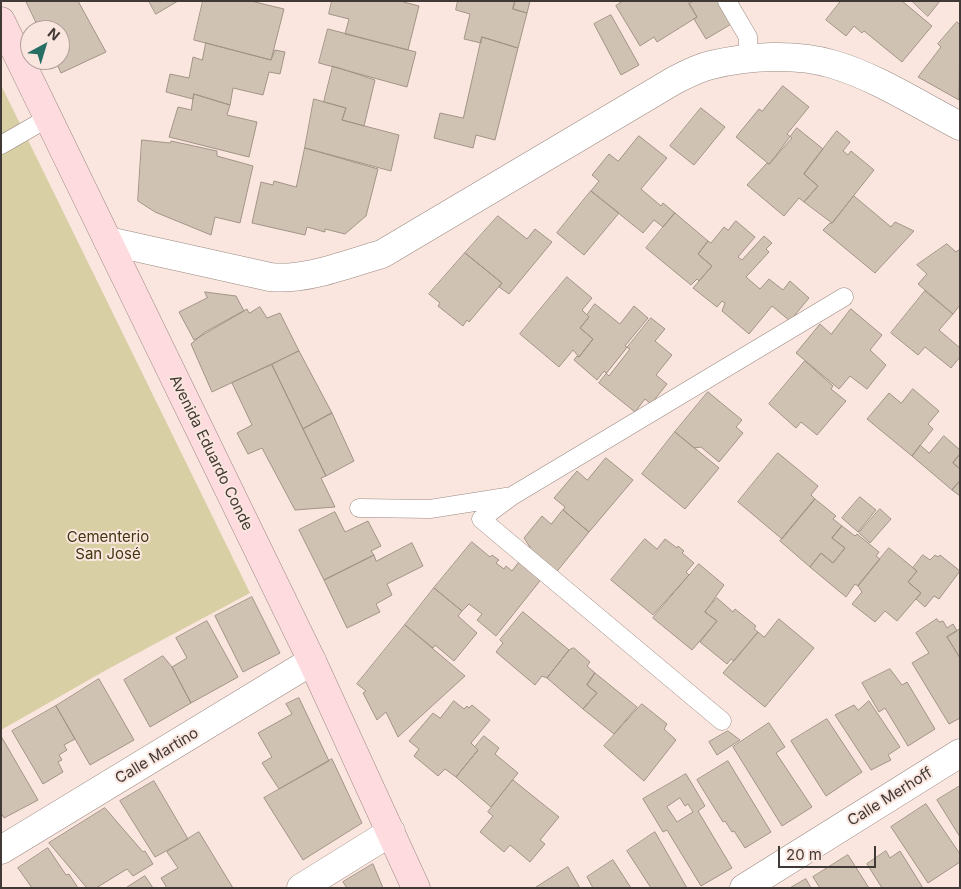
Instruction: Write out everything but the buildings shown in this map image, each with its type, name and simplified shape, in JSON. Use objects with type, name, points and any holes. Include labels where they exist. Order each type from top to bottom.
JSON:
[{"type":"street","name":"Avenida Eduardo Conde","points":[[1,20],[312,661],[416,888]]},
{"type":"street","points":[[108,241],[284,278],[356,262],[382,254],[675,80],[710,65],[748,59],[802,58],[832,63],[864,75],[960,126]]},
{"type":"street","name":"Calle Martino","points":[[1,850],[312,661]]},
{"type":"street","name":"Calle Merhoff","points":[[744,888],[960,753]]},
{"type":"street","points":[[301,888],[391,832]]},
{"type":"lane","points":[[727,1],[748,37],[748,59]]},
{"type":"lane","points":[[1,144],[48,118]]},
{"type":"lane","points":[[722,721],[481,519],[512,496],[844,297]]},
{"type":"lane","points":[[359,508],[430,509],[512,496]]},
{"type":"green space","name":"Cementerio San José","points":[[1,85],[250,593],[108,669],[1,730]]}]
